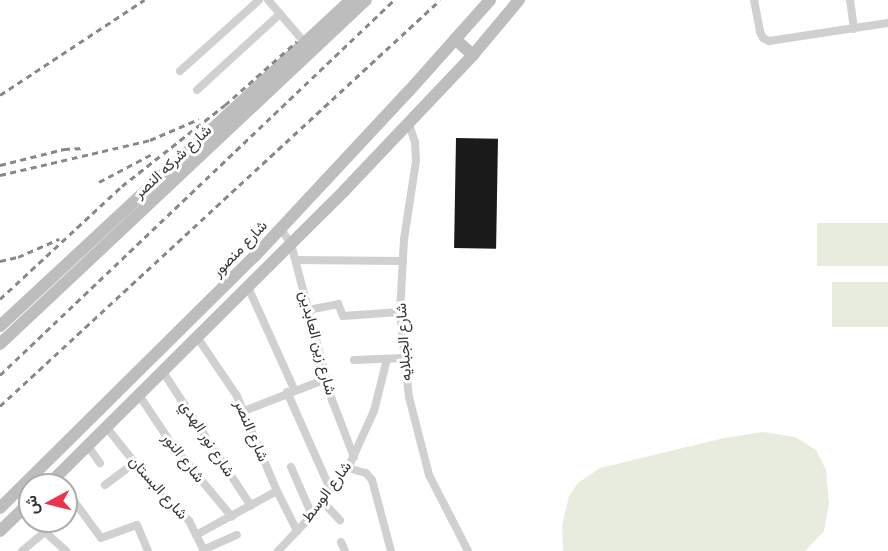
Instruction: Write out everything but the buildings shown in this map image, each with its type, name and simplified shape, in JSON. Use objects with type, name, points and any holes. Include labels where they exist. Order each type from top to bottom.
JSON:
[{"type":"street","points":[[180,71],[259,0]]},
{"type":"street","points":[[268,0],[305,43]]},
{"type":"street","name":"شارع شركه النصر","points":[[0,326],[351,0]]},
{"type":"street","name":"شارع شركه النصر","points":[[0,344],[366,0]]},
{"type":"street","name":"شارع منصور","points":[[0,508],[281,228],[490,0]]},
{"type":"street","points":[[63,473],[409,124],[473,55],[519,0]]},
{"type":"street","points":[[754,0],[763,38],[777,41],[888,23]]},
{"type":"street","points":[[850,0],[854,29]]},
{"type":"street","points":[[197,90],[280,14]]},
{"type":"street","points":[[455,39],[473,55]]},
{"type":"street","name":"شارع الجبلايه","points":[[409,124],[415,142],[416,161],[403,261],[400,312],[404,358],[417,436],[429,475],[468,551]]},
{"type":"street","name":"شارع زين العابدين","points":[[281,228],[291,244],[326,379],[354,457]]},
{"type":"street","points":[[296,260],[403,261]]},
{"type":"street","points":[[248,287],[331,491]]},
{"type":"street","points":[[308,310],[339,304],[343,316],[400,312]]},
{"type":"street","name":"شارع النصر","points":[[197,337],[244,411],[277,491],[297,531]]},
{"type":"street","points":[[354,360],[404,358]]},
{"type":"street","name":"شارع الوسط","points":[[278,551],[312,515],[348,468],[377,400],[387,359]]},
{"type":"street","name":"شارع نور الهدي","points":[[163,372],[251,506]]},
{"type":"street","points":[[244,411],[326,379]]},
{"type":"street","name":"شارع النور","points":[[139,395],[173,446],[232,517]]},
{"type":"street","name":"شارع البستان","points":[[107,428],[167,503],[180,511],[203,550]]},
{"type":"street","points":[[88,446],[100,463]]},
{"type":"street","points":[[105,485],[134,463]]},
{"type":"street","points":[[291,467],[312,515]]},
{"type":"street","points":[[348,468],[366,473],[372,480],[391,551]]},
{"type":"street","points":[[196,535],[277,491]]},
{"type":"street","points":[[323,501],[340,520]]},
{"type":"street","points":[[78,506],[101,538],[137,525],[148,551]]},
{"type":"street","points":[[0,531],[18,520]]},
{"type":"street","points":[[22,551],[44,533]]},
{"type":"street","points":[[46,533],[66,551]]},
{"type":"street","points":[[203,550],[237,535]]},
{"type":"street","points":[[341,542],[345,551]]},
{"type":"shaded area","points":[[817,223],[888,223],[888,266],[817,266]]},
{"type":"shaded area","points":[[832,282],[888,282],[888,327],[832,327]]},
{"type":"shaded area","points":[[763,432],[795,437],[816,450],[826,470],[829,504],[824,531],[805,551],[563,551],[562,526],[569,496],[578,483],[600,468],[724,438]]},
{"type":"railway","points":[[0,95],[144,0]]},
{"type":"railway","points":[[0,375],[394,0]]},
{"type":"railway","points":[[0,406],[440,0]]},
{"type":"railway","points":[[0,299],[122,186],[225,105],[297,41]]},
{"type":"railway","points":[[0,175],[150,140],[199,119]]},
{"type":"railway","points":[[0,165],[64,149],[85,148]]},
{"type":"railway","points":[[99,182],[152,154]]},
{"type":"railway","points":[[0,261],[18,257],[59,239]]}]
